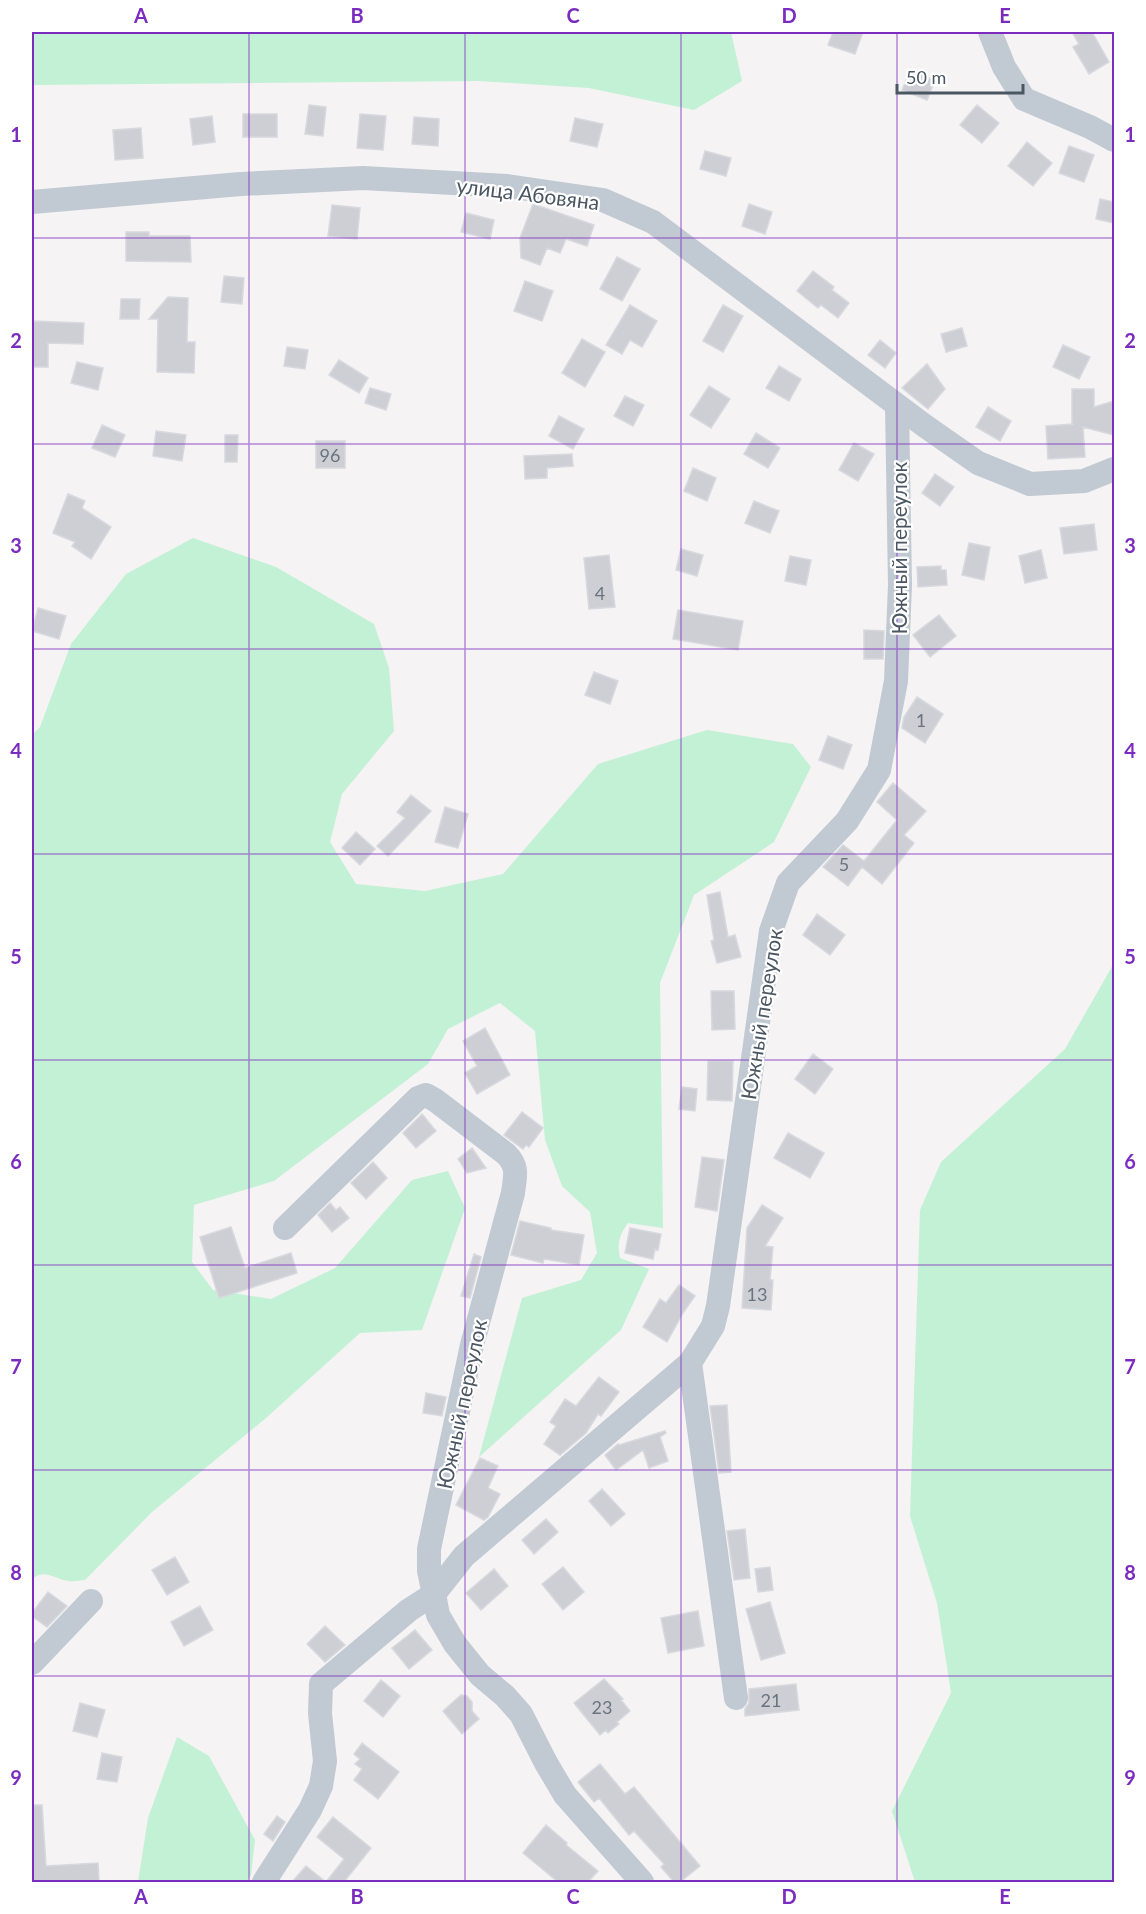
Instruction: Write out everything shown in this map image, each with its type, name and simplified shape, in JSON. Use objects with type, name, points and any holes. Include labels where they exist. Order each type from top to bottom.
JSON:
[{"type":"street","points":[[990,32],[1004,68],[1024,99],[1090,127],[1114,141]]},
{"type":"street","name":"улица Абовяна","points":[[32,202],[242,183],[363,178],[507,186],[603,200],[652,222],[978,463],[1030,484],[1084,481],[1114,469]]},
{"type":"street","name":"Южный переулок","points":[[264,1882],[310,1810],[321,1786],[325,1761],[320,1713],[321,1684],[409,1610],[434,1594],[464,1556],[690,1363],[713,1326],[718,1306],[771,931],[788,883],[847,821],[879,770],[896,681],[900,585],[897,405]]},
{"type":"street","name":"Южный переулок","points":[[285,1228],[418,1098],[426,1095],[513,1162],[516,1170],[513,1193],[472,1345],[429,1549],[429,1571],[438,1616],[455,1644],[480,1675],[505,1696],[521,1714],[565,1795],[642,1882]]},
{"type":"street","points":[[690,1363],[736,1698]]},
{"type":"street","points":[[32,1663],[91,1602]]},
{"type":"green space","points":[[32,32],[731,32],[742,81],[694,110],[589,88],[479,81],[32,85]]},
{"type":"green space","points":[[193,538],[276,567],[374,624],[389,668],[394,731],[342,794],[330,842],[356,884],[425,891],[503,874],[598,764],[707,730],[793,744],[811,767],[774,842],[694,895],[660,983],[663,1228],[628,1223],[621,1236],[620,1258],[649,1269],[621,1330],[479,1457],[522,1298],[581,1280],[597,1253],[590,1212],[562,1186],[545,1140],[535,1031],[500,1003],[448,1029],[428,1064],[274,1181],[194,1205],[192,1262],[213,1290],[271,1299],[335,1268],[412,1180],[448,1171],[465,1208],[422,1330],[360,1333],[266,1418],[152,1512],[85,1580],[69,1581],[45,1574],[36,1576],[32,1580],[32,735],[40,727],[71,644],[126,574]]},
{"type":"green space","points":[[1114,963],[1114,1882],[915,1882],[892,1811],[951,1693],[937,1603],[910,1516],[920,1210],[941,1162],[1065,1049]]},
{"type":"green space","points":[[177,1737],[209,1756],[255,1840],[251,1875],[246,1882],[138,1882],[148,1818]]},
{"type":"building","points":[[833,32],[863,32],[855,54],[828,45]]},
{"type":"building","points":[[1072,32],[1092,32],[1109,62],[1089,74],[1073,47],[1079,44]]},
{"type":"building","points":[[910,70],[935,80],[927,100],[902,90]]},
{"type":"building","points":[[309,105],[326,107],[323,136],[305,134]]},
{"type":"building","points":[[977,105],[999,123],[982,143],[960,125]]},
{"type":"building","points":[[243,114],[277,114],[277,137],[243,137]]},
{"type":"building","points":[[360,114],[386,116],[383,150],[357,148]]},
{"type":"building","points":[[212,116],[215,142],[193,145],[190,119]]},
{"type":"building","points":[[414,117],[439,119],[438,146],[412,144]]},
{"type":"building","points":[[575,118],[603,124],[597,147],[570,141]]},
{"type":"building","points":[[141,128],[143,158],[115,160],[113,130]]},
{"type":"building","points":[[1027,142],[1052,163],[1033,186],[1008,166]]},
{"type":"building","points":[[1069,146],[1094,155],[1084,182],[1059,173]]},
{"type":"building","points":[[705,151],[731,158],[726,176],[700,169]]},
{"type":"building","points":[[1100,199],[1114,202],[1114,223],[1096,219]]},
{"type":"building","points":[[533,204],[594,225],[587,246],[566,239],[560,253],[547,248],[540,265],[521,258],[520,238]]},
{"type":"building","points":[[749,204],[772,212],[765,234],[742,226]]},
{"type":"building","points":[[332,205],[360,208],[357,239],[328,236]]},
{"type":"building","points":[[466,213],[494,220],[490,239],[461,232]]},
{"type":"building","points":[[126,232],[149,232],[149,236],[190,236],[191,262],[126,261]]},
{"type":"building","points":[[617,257],[640,269],[622,301],[600,289]]},
{"type":"building","points":[[813,271],[834,287],[832,290],[849,303],[838,318],[821,305],[818,308],[797,291]]},
{"type":"building","points":[[224,276],[244,278],[242,304],[221,302]]},
{"type":"building","points":[[525,281],[553,291],[542,321],[514,311]]},
{"type":"building","points":[[168,297],[188,298],[187,342],[195,342],[194,373],[157,372],[158,319],[149,319]]},
{"type":"building","points":[[121,299],[140,299],[139,319],[120,319]]},
{"type":"building","points":[[630,305],[657,321],[642,347],[630,340],[622,354],[606,345]]},
{"type":"building","points":[[723,305],[743,316],[723,352],[703,341]]},
{"type":"building","points":[[32,321],[84,323],[83,344],[48,343],[48,367],[32,367]]},
{"type":"building","points":[[962,328],[967,346],[946,352],[941,334]]},
{"type":"building","points":[[582,339],[605,352],[585,387],[562,373]]},
{"type":"building","points":[[880,340],[896,353],[885,368],[868,355]]},
{"type":"building","points":[[1063,345],[1090,357],[1079,379],[1053,367]]},
{"type":"building","points":[[287,347],[308,350],[305,369],[284,366]]},
{"type":"building","points":[[339,360],[368,378],[359,393],[329,375]]},
{"type":"building","points":[[77,362],[103,368],[98,390],[71,383]]},
{"type":"building","points":[[927,364],[945,389],[928,409],[902,388]]},
{"type":"building","points":[[779,366],[801,379],[789,401],[766,388]]},
{"type":"building","points":[[709,386],[730,399],[711,428],[690,415]]},
{"type":"building","points":[[370,388],[391,394],[386,410],[365,403]]},
{"type":"building","points":[[1072,389],[1094,389],[1094,407],[1114,401],[1114,435],[1083,427],[1085,457],[1048,459],[1046,426],[1074,424],[1072,424]]},
{"type":"building","points":[[625,396],[644,405],[633,426],[614,416]]},
{"type":"building","points":[[988,407],[1011,421],[1000,441],[976,427]]},
{"type":"building","points":[[559,416],[584,429],[573,449],[549,436]]},
{"type":"building","points":[[102,425],[125,435],[115,457],[92,448]]},
{"type":"building","points":[[156,431],[186,435],[182,461],[153,456]]},
{"type":"building","points":[[756,433],[780,448],[768,468],[744,454]]},
{"type":"building","points":[[225,435],[238,435],[237,462],[225,462]]},
{"type":"building","points":[[316,441],[345,441],[345,468],[316,468]]},
{"type":"building","points":[[854,443],[874,454],[858,481],[839,470]]},
{"type":"building","points":[[572,454],[573,466],[547,468],[547,478],[525,479],[524,456]]},
{"type":"building","points":[[693,468],[716,478],[707,501],[684,491]]},
{"type":"building","points":[[935,474],[954,487],[940,506],[922,493]]},
{"type":"building","points":[[68,494],[85,501],[82,508],[111,527],[91,559],[72,546],[75,542],[53,533]]},
{"type":"building","points":[[754,501],[779,511],[770,533],[745,523]]},
{"type":"building","points":[[1094,524],[1097,550],[1064,554],[1060,528]]},
{"type":"building","points":[[969,543],[990,547],[984,580],[962,575]]},
{"type":"building","points":[[681,549],[703,555],[697,576],[676,570]]},
{"type":"building","points":[[1041,550],[1047,578],[1025,583],[1019,556]]},
{"type":"building","points":[[609,555],[615,607],[589,609],[584,558]]},
{"type":"building","points":[[790,556],[811,560],[806,585],[785,581]]},
{"type":"building","points":[[941,566],[941,570],[946,570],[947,585],[918,587],[917,567]]},
{"type":"building","points":[[38,608],[66,616],[59,639],[32,631]]},
{"type":"building","points":[[678,610],[743,621],[738,650],[673,639]]},
{"type":"building","points":[[939,615],[956,636],[930,657],[913,635]]},
{"type":"building","points":[[864,630],[884,631],[883,659],[864,659]]},
{"type":"building","points":[[594,672],[618,681],[610,704],[585,695]]},
{"type":"building","points":[[917,697],[943,714],[925,743],[902,728],[904,717]]},
{"type":"building","points":[[828,736],[852,745],[843,769],[819,760]]},
{"type":"building","points":[[893,783],[926,811],[904,835],[914,843],[882,884],[862,867],[848,886],[823,867],[843,845],[864,861],[897,820],[877,802]]},
{"type":"building","points":[[411,795],[431,811],[388,856],[377,846],[405,818],[397,812]]},
{"type":"building","points":[[445,807],[468,814],[458,848],[435,842]]},
{"type":"building","points":[[356,832],[375,849],[360,865],[342,848]]},
{"type":"building","points":[[720,892],[728,937],[735,935],[741,957],[717,963],[711,941],[714,940],[707,895]]},
{"type":"building","points":[[817,914],[845,935],[830,955],[803,935]]},
{"type":"building","points":[[711,991],[734,991],[735,1029],[712,1030]]},
{"type":"building","points":[[485,1028],[510,1075],[477,1094],[465,1073],[477,1066],[463,1041]]},
{"type":"building","points":[[813,1054],[833,1069],[815,1094],[795,1079]]},
{"type":"building","points":[[708,1061],[733,1061],[732,1101],[707,1100]]},
{"type":"building","points":[[682,1087],[697,1089],[695,1111],[679,1109]]},
{"type":"building","points":[[522,1112],[543,1128],[529,1147],[526,1145],[523,1149],[504,1135]]},
{"type":"building","points":[[422,1114],[436,1131],[416,1148],[403,1133]]},
{"type":"building","points":[[788,1133],[824,1153],[810,1178],[774,1158]]},
{"type":"building","points":[[472,1148],[486,1168],[467,1173],[458,1159]]},
{"type":"building","points":[[702,1157],[724,1160],[717,1211],[695,1207]]},
{"type":"building","points":[[373,1162],[387,1178],[366,1199],[351,1183]]},
{"type":"building","points":[[330,1203],[336,1210],[340,1207],[349,1218],[332,1232],[318,1215]]},
{"type":"building","points":[[762,1205],[783,1218],[765,1246],[773,1247],[770,1280],[773,1280],[771,1310],[742,1308],[747,1228]]},
{"type":"building","points":[[520,1221],[551,1228],[551,1230],[584,1235],[579,1265],[544,1259],[543,1263],[511,1255]]},
{"type":"building","points":[[231,1227],[245,1268],[291,1253],[297,1273],[219,1298],[200,1237]]},
{"type":"building","points":[[630,1228],[661,1234],[658,1250],[655,1249],[653,1259],[625,1253]]},
{"type":"building","points":[[474,1254],[481,1257],[470,1298],[461,1296]]},
{"type":"building","points":[[679,1285],[695,1296],[667,1342],[643,1327],[660,1299],[666,1303]]},
{"type":"building","points":[[599,1377],[619,1392],[601,1416],[598,1414],[586,1433],[560,1455],[544,1444],[556,1426],[550,1422],[565,1399],[576,1406]]},
{"type":"building","points":[[426,1393],[446,1397],[442,1416],[423,1413]]},
{"type":"building","points":[[727,1405],[731,1472],[719,1473],[710,1406]]},
{"type":"building","points":[[665,1431],[666,1433],[660,1437],[668,1461],[649,1468],[643,1450],[616,1470],[605,1455],[618,1444]]},
{"type":"building","points":[[480,1458],[498,1466],[488,1488],[500,1494],[488,1517],[484,1520],[456,1505]]},
{"type":"building","points":[[602,1489],[625,1514],[611,1526],[589,1501]]},
{"type":"building","points":[[546,1519],[558,1532],[534,1554],[522,1540]]},
{"type":"building","points":[[745,1529],[750,1578],[734,1580],[727,1531]]},
{"type":"building","points":[[175,1557],[189,1582],[167,1595],[152,1570]]},
{"type":"building","points":[[563,1567],[584,1592],[563,1610],[542,1584]]},
{"type":"building","points":[[770,1567],[773,1590],[758,1592],[755,1569]]},
{"type":"building","points":[[494,1569],[508,1586],[481,1610],[466,1593]]},
{"type":"building","points":[[48,1592],[67,1606],[47,1627],[32,1616],[32,1613]]},
{"type":"building","points":[[770,1602],[785,1653],[761,1660],[746,1609]]},
{"type":"building","points":[[200,1606],[213,1630],[184,1646],[171,1622]]},
{"type":"building","points":[[698,1611],[704,1646],[668,1653],[661,1618]]},
{"type":"building","points":[[325,1626],[345,1645],[325,1662],[307,1644]]},
{"type":"building","points":[[415,1630],[432,1650],[409,1669],[392,1648]]},
{"type":"building","points":[[604,1679],[623,1699],[621,1700],[630,1711],[608,1733],[606,1730],[600,1735],[574,1703]]},
{"type":"building","points":[[381,1680],[400,1696],[383,1717],[364,1701]]},
{"type":"building","points":[[796,1684],[799,1710],[745,1716],[745,1709],[749,1703],[749,1689]]},
{"type":"building","points":[[461,1695],[467,1696],[472,1702],[472,1711],[479,1719],[462,1734],[443,1711]]},
{"type":"building","points":[[80,1703],[105,1710],[97,1737],[73,1731]]},
{"type":"building","points":[[362,1743],[399,1772],[378,1799],[354,1780],[362,1769],[355,1764],[360,1759],[354,1754]]},
{"type":"building","points":[[102,1753],[122,1757],[117,1782],[97,1779]]},
{"type":"building","points":[[600,1764],[625,1794],[634,1787],[700,1866],[680,1882],[674,1882],[661,1867],[664,1864],[634,1831],[629,1835],[599,1798],[594,1802],[578,1782]]},
{"type":"building","points":[[32,1805],[42,1805],[46,1866],[98,1863],[99,1882],[32,1882]]},
{"type":"building","points":[[277,1816],[285,1822],[273,1841],[264,1834]]},
{"type":"building","points":[[333,1817],[371,1848],[344,1882],[326,1882],[344,1859],[317,1837]]},
{"type":"building","points":[[546,1825],[598,1871],[588,1882],[558,1882],[523,1853]]},
{"type":"building","points":[[306,1866],[326,1882],[292,1882]]}]
